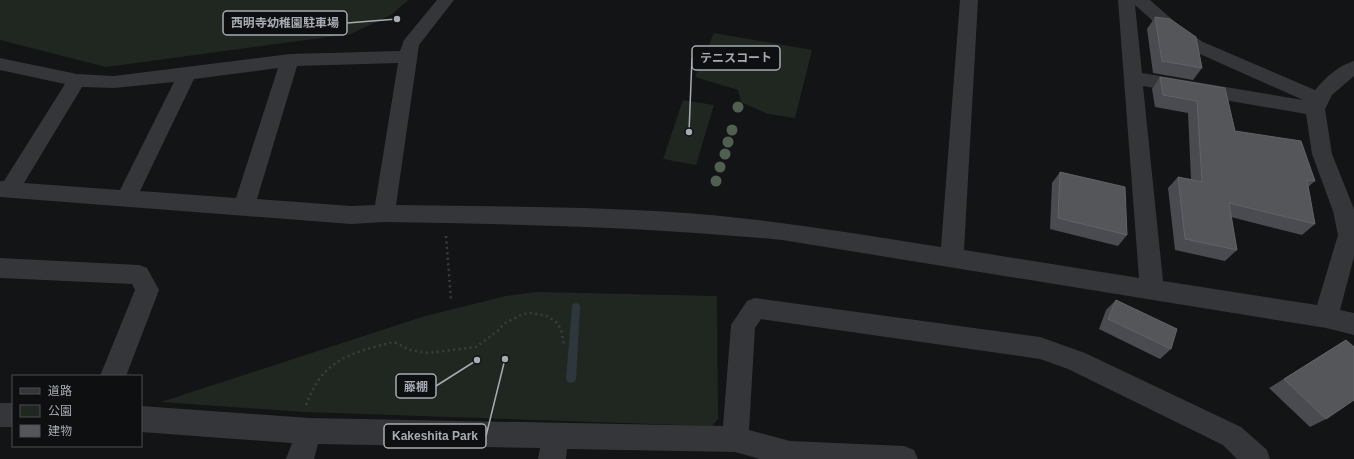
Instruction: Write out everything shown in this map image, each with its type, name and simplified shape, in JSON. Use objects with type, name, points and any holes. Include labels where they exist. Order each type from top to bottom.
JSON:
[{"type":"street","points":[[384,213],[410,44],[446,0]]},
{"type":"street","points":[[952,257],[969,0]]},
{"type":"street","points":[[1126,0],[1152,289]]},
{"type":"street","points":[[1140,0],[1178,34],[1198,46],[1317,104]]},
{"type":"street","points":[[0,64],[77,80],[114,82],[290,60],[407,57]]},
{"type":"street","points":[[244,206],[290,60]]},
{"type":"street","points":[[1326,317],[1349,235],[1344,211],[1322,154],[1316,120],[1317,104],[1339,77],[1354,67]]},
{"type":"street","points":[[126,198],[187,74]]},
{"type":"street","points":[[1133,78],[1317,104]]},
{"type":"street","points":[[77,80],[5,189],[351,215],[384,213],[585,217],[709,224],[782,231],[1326,317],[1354,324]]},
{"type":"street","points":[[0,268],[139,275],[147,290],[113,375]]},
{"type":"street","points":[[734,440],[743,325],[755,308],[1040,348],[1076,361],[1232,436],[1257,459]]},
{"type":"street","points":[[0,415],[12,416]]},
{"type":"street","points":[[142,420],[307,422],[554,447],[734,440],[791,457],[904,459]]},
{"type":"street","points":[[300,459],[307,422]]},
{"type":"path","points":[[444,214],[451,300]]},
{"type":"path","points":[[307,422],[310,390],[326,370],[348,355],[394,342],[410,350],[428,353],[476,347],[499,330],[503,324],[523,314],[531,313],[547,316],[556,322],[561,329],[564,344]]},
{"type":"green space","points":[[0,0],[408,0],[391,15],[351,34],[106,67],[0,40]]},
{"type":"green space","points":[[714,33],[812,50],[795,118],[768,114],[741,102],[738,90],[695,77]]},
{"type":"green space","points":[[683,100],[714,105],[696,165],[663,159]]},
{"type":"green space","points":[[536,292],[717,296],[718,419],[712,426],[304,412],[161,402],[425,316],[506,296]]},
{"type":"building","points":[[1155,17],[1170,19],[1196,37],[1202,68],[1162,61]]},
{"type":"building","points":[[1160,77],[1225,88],[1235,131],[1301,141],[1315,181],[1307,180],[1315,224],[1229,203],[1237,250],[1185,239],[1178,177],[1202,182],[1197,101],[1163,95]]},
{"type":"building","points":[[1060,172],[1125,187],[1127,235],[1058,218]]},
{"type":"building","points":[[1116,300],[1177,329],[1171,349],[1108,319]]},
{"type":"building","points":[[1346,340],[1354,347],[1354,400],[1326,419],[1284,379]]},
{"type":"waterway","points":[[571,379],[576,307]]},
{"type":"place","name":"西明寺幼稚園駐車場","points":[[397,19]]},
{"type":"place","name":"テニスコート","points":[[689,132]]},
{"type":"place","name":"Kakeshita Park","points":[[505,359]]},
{"type":"place","name":"藤棚","points":[[477,360]]}]
